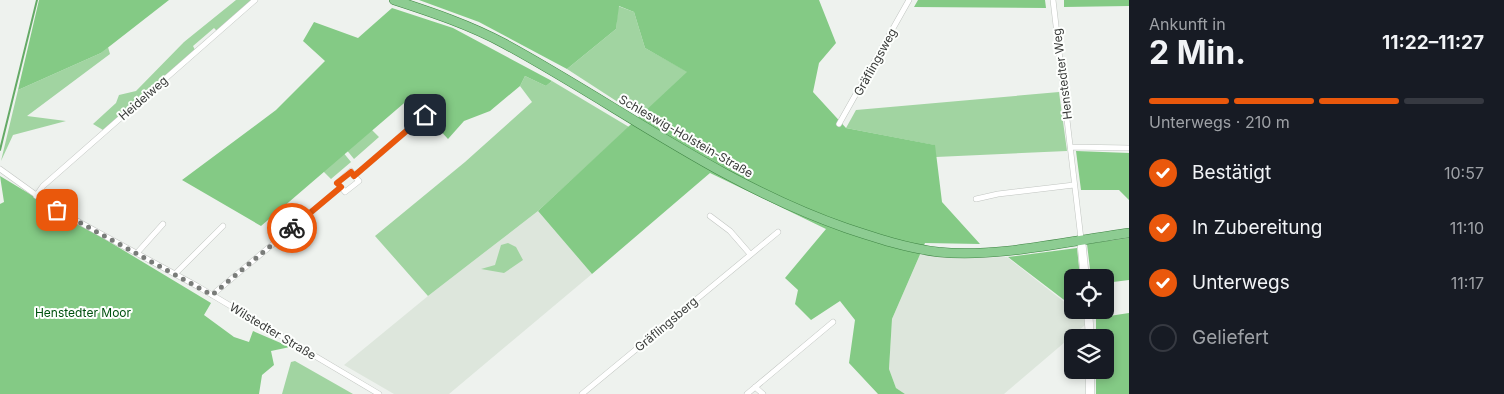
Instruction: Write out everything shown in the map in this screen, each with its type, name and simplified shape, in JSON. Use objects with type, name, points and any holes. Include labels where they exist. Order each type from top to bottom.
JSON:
[{"type":"main road","name":"Schleswig-Holstein-Straße","points":[[394,0],[463,24],[504,44],[716,170],[797,210],[878,239],[940,252],[1017,249],[1129,233]]},
{"type":"street","name":"Heidelweg","points":[[36,196],[43,186],[254,0]]},
{"type":"street","name":"Gräflingsweg","points":[[839,124],[910,0]]},
{"type":"street","name":"Henstedter Weg","points":[[1053,0],[1081,239]]},
{"type":"street","points":[[354,176],[425,115]]},
{"type":"street","points":[[1070,147],[1129,148]]},
{"type":"street","name":"Wilstedter Straße","points":[[0,170],[36,196],[212,295],[379,394]]},
{"type":"street","points":[[351,172],[359,181],[345,192],[341,187],[337,183],[351,172]]},
{"type":"street","points":[[976,199],[998,194],[1074,185]]},
{"type":"street","points":[[212,295],[341,187]]},
{"type":"street","points":[[710,216],[730,231],[750,254]]},
{"type":"street","points":[[137,253],[163,224]]},
{"type":"street","points":[[175,274],[223,226]]},
{"type":"street","name":"Gräflingsberg","points":[[582,394],[778,232]]},
{"type":"street","points":[[1081,239],[1084,269]]},
{"type":"street","points":[[747,394],[833,322]]},
{"type":"street","points":[[1090,379],[1090,394]]},
{"type":"street","points":[[755,387],[763,394]]},
{"type":"shaded area","points":[[538,211],[592,274],[449,394],[394,394],[344,365],[428,296]]},
{"type":"shaded area","points":[[920,255],[966,258],[1007,257],[1064,302],[1064,319],[1084,319],[1085,325],[1080,329],[1064,329],[1064,343],[1004,394],[905,394],[896,388],[889,369],[892,319]]},
{"type":"green space","points":[[39,0],[169,0],[101,53],[18,90]]},
{"type":"green space","points":[[236,0],[252,0],[217,31],[214,28],[193,46],[195,50],[103,130],[93,124],[116,103],[119,95],[136,91],[184,42]]},
{"type":"green space","points":[[419,0],[819,0],[836,43],[819,63],[813,92],[846,128],[935,145],[942,202],[980,244],[925,243],[892,319],[889,369],[896,388],[905,394],[878,394],[849,363],[855,320],[840,301],[811,320],[795,304],[798,290],[785,278],[826,229],[710,173],[592,274],[538,211],[687,72],[645,48],[634,12],[619,6],[616,29],[567,69],[479,22]]},
{"type":"green space","points":[[918,0],[1045,0],[1046,8],[914,7]]},
{"type":"green space","points":[[1064,0],[1129,0],[1129,6],[1064,7]]},
{"type":"green space","points":[[618,6],[634,12],[645,48],[688,72],[641,117],[567,69],[616,29]]},
{"type":"green space","points":[[392,8],[453,28],[552,81],[546,86],[525,76],[520,86],[490,111],[464,121],[448,139],[410,98],[261,226],[182,180],[276,110],[325,61],[303,41],[314,22],[358,38]]},
{"type":"green space","points":[[108,47],[110,54],[27,116],[66,121],[13,135],[1,161],[18,90],[101,53]]},
{"type":"green space","points":[[525,76],[546,86],[552,81],[629,127],[538,211],[428,296],[375,236],[465,162],[532,102],[520,86]]},
{"type":"green space","points":[[1059,92],[1067,151],[936,157],[934,145],[846,128],[856,110]]},
{"type":"green space","points":[[369,127],[379,137],[354,159],[345,148]]},
{"type":"green space","points":[[342,151],[351,162],[331,179],[321,169]]},
{"type":"green space","points":[[1076,151],[1129,153],[1129,200],[1119,190],[1081,190]]},
{"type":"green space","name":"Henstedter Moor","points":[[0,176],[211,303],[204,315],[234,337],[249,342],[253,331],[290,347],[271,351],[274,365],[262,375],[259,394],[0,394],[0,204],[4,202]]},
{"type":"green space","points":[[1129,238],[1129,280],[1114,282],[1114,269],[1090,269],[1087,244]]},
{"type":"green space","points":[[508,243],[516,247],[523,260],[504,273],[481,269],[495,265],[501,245]]},
{"type":"green space","points":[[1077,248],[1079,269],[1064,269],[1064,300],[1008,257]]},
{"type":"green space","points":[[1129,313],[1129,394],[1096,394],[1096,379],[1114,379],[1114,329],[1096,329],[1096,319],[1114,319],[1114,315]]},
{"type":"green space","points":[[295,361],[353,394],[282,394],[291,362]]},
{"type":"waterway","points":[[0,150],[37,0]]},
{"type":"way so far","points":[[57,210],[212,295],[292,228]]},
{"type":"route","points":[[292,228],[341,187],[337,183],[351,172],[354,176],[425,115]]}]
